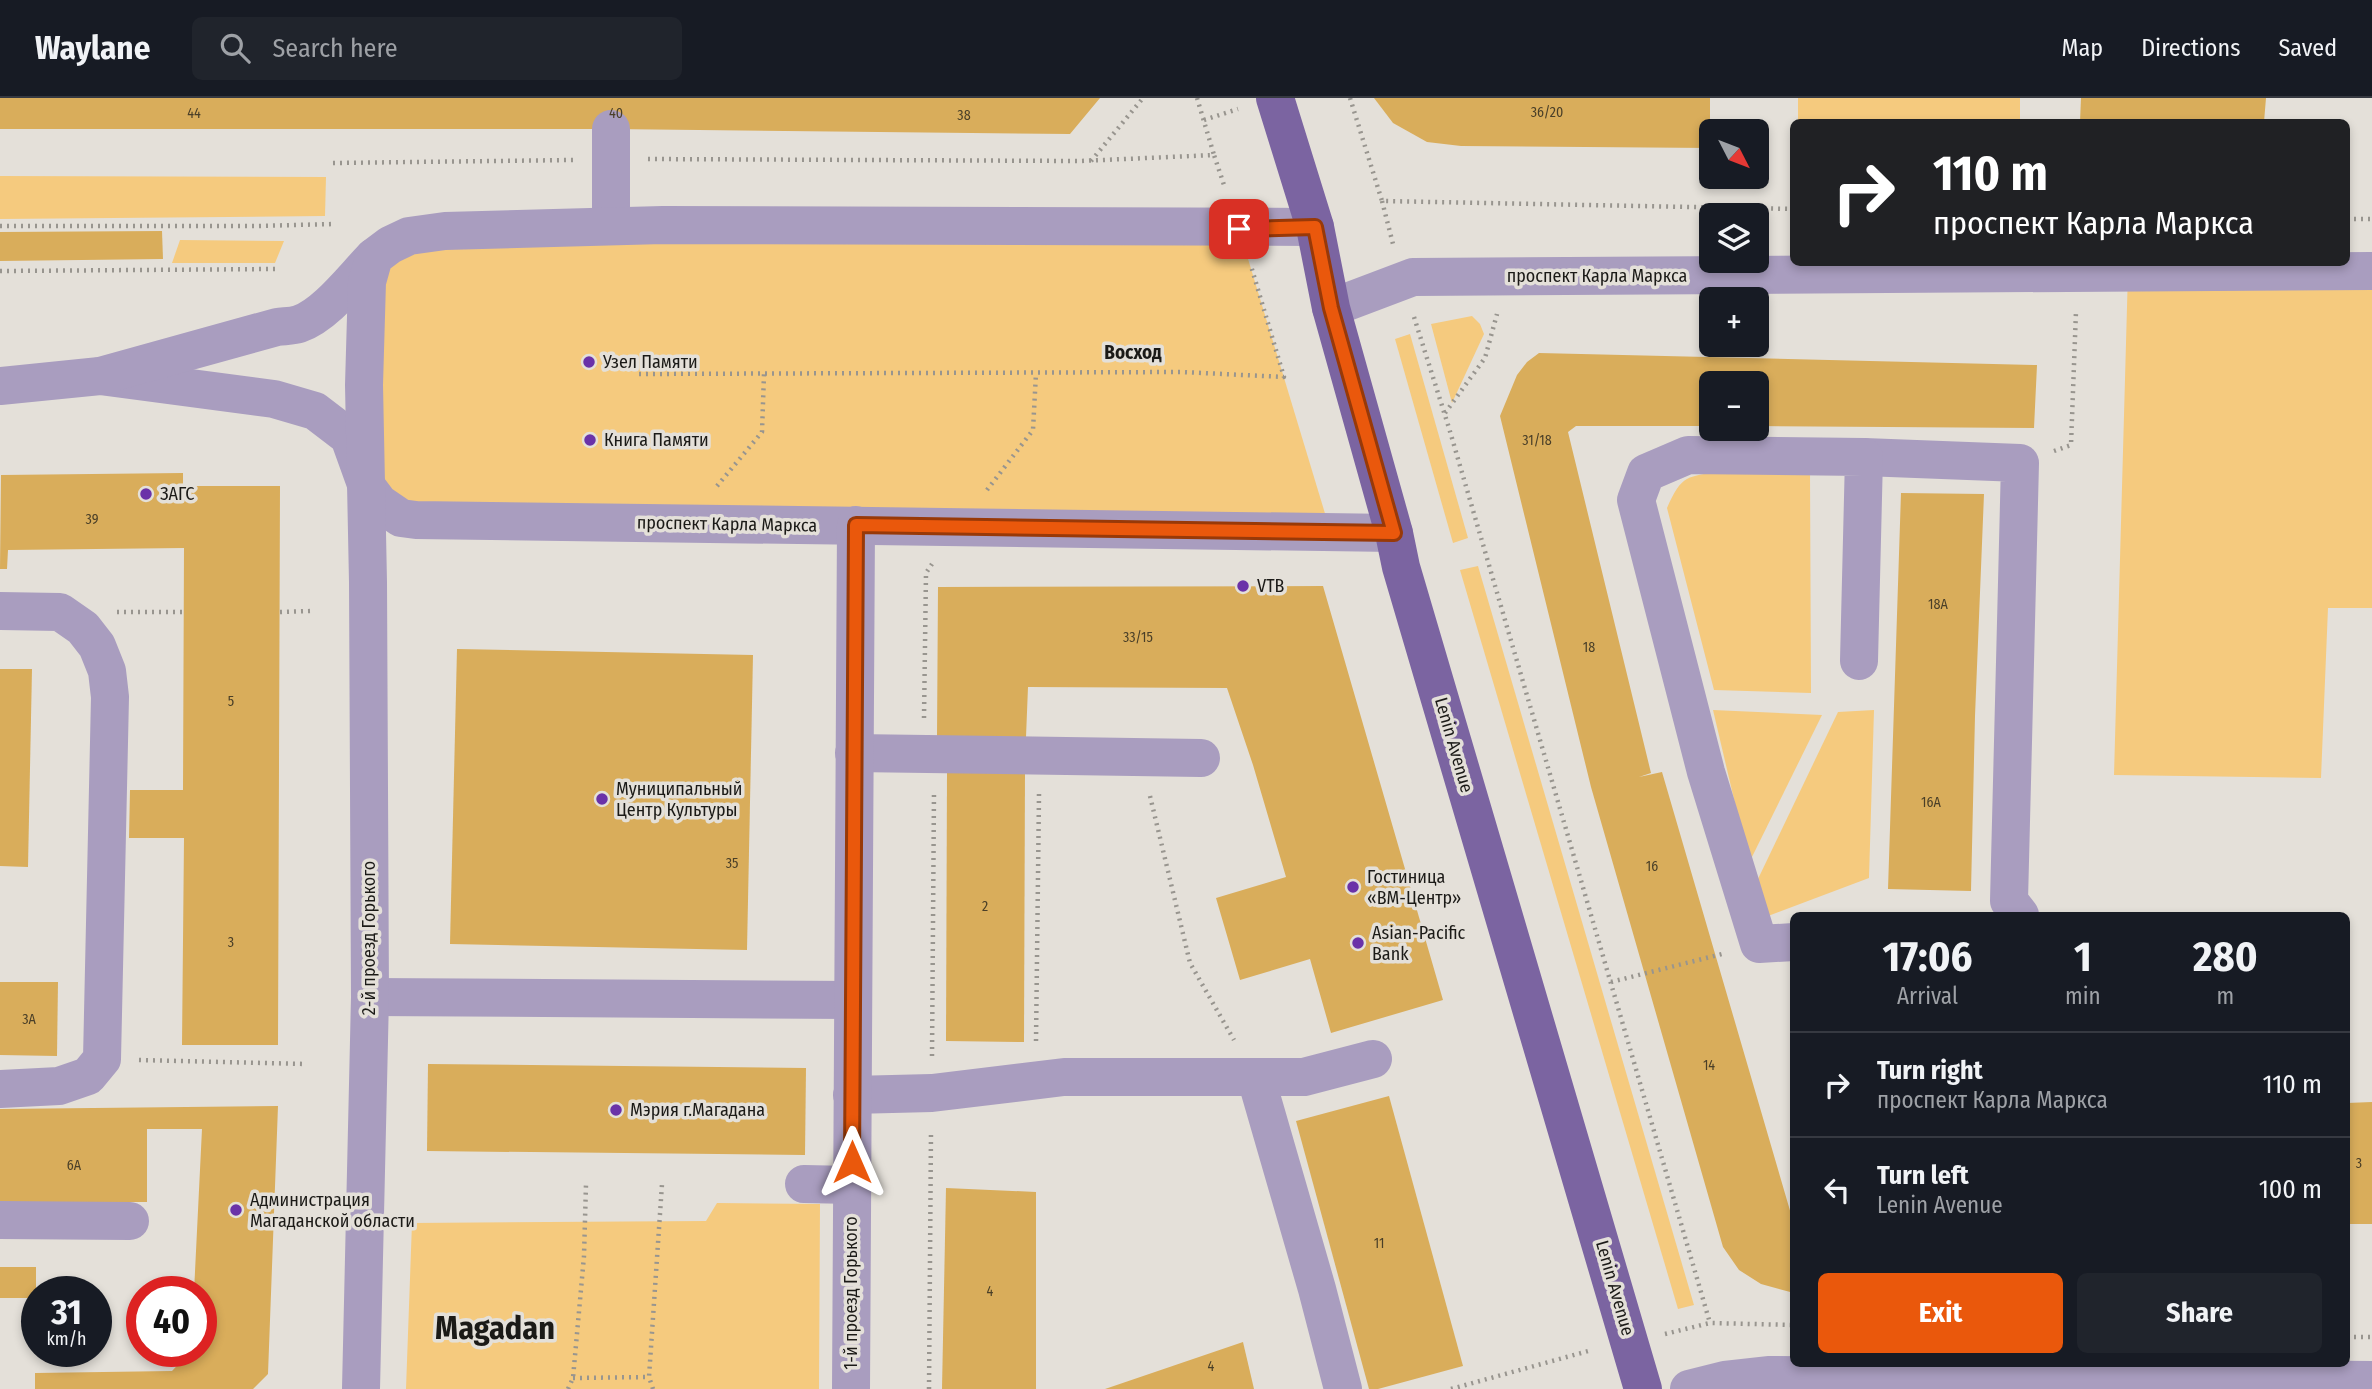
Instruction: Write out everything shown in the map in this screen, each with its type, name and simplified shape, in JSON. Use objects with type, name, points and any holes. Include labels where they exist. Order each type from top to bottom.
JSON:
[{"type":"main road","name":"Lenin Avenue","points":[[1275,98],[1315,227],[1331,308],[1401,566],[1643,1389]]},
{"type":"street","points":[[611,129],[611,226]]},
{"type":"street","name":"проспект Карла Маркса","points":[[0,386],[100,376],[277,327],[299,324],[317,314],[374,257],[390,245],[409,236],[433,233],[611,226],[1315,227]]},
{"type":"street","points":[[367,487],[364,385],[366,282],[374,257]]},
{"type":"street","name":"проспект Карла Маркса","points":[[1331,308],[1408,279],[1505,276],[2372,271]]},
{"type":"street","name":"проспект Карла Маркса","points":[[100,376],[274,399],[315,411],[349,437],[367,487],[379,503],[401,518],[416,520],[1394,533]]},
{"type":"street","points":[[1784,947],[1706,772],[1636,500],[1646,473],[1688,456],[1864,457],[2020,463],[2009,901],[2018,912]]},
{"type":"street","points":[[1859,661],[1864,457]]},
{"type":"street","name":"2-й проезд Горького","points":[[361,1389],[370,997],[367,487]]},
{"type":"street","name":"1-й проезд Горького","points":[[851,1389],[856,525]]},
{"type":"street","points":[[0,611],[60,612],[83,628],[97,646],[107,671],[110,710],[102,1059],[88,1076],[59,1086],[0,1089]]},
{"type":"street","points":[[854,752],[1200,758]]},
{"type":"street","points":[[370,997],[853,1000]]},
{"type":"street","points":[[852,1095],[932,1093],[1065,1077],[1304,1077],[1373,1059]]},
{"type":"street","points":[[1256,1078],[1343,1389]]},
{"type":"street","points":[[804,1184],[852,1185]]},
{"type":"street","points":[[0,1220],[130,1221]]},
{"type":"street","points":[[1689,1389],[1725,1380],[1770,1375],[2128,1377],[2282,1371],[2372,1380]]},
{"type":"path","points":[[1091,161],[1143,98]]},
{"type":"path","points":[[1197,98],[1214,156]]},
{"type":"path","points":[[1350,98],[1408,279],[1444,414],[1710,1323]]},
{"type":"path","points":[[1382,201],[1790,209]]},
{"type":"path","points":[[2350,219],[2372,219]]},
{"type":"path","points":[[0,226],[334,224]]},
{"type":"path","points":[[0,271],[276,269]]},
{"type":"path","points":[[2020,463],[2071,445],[2078,272]]},
{"type":"path","points":[[1444,414],[1485,358],[1497,316],[1498,290],[1505,276]]},
{"type":"path","points":[[929,1389],[934,767],[924,739],[926,573],[1033,430],[1036,373]]},
{"type":"path","points":[[686,523],[762,432],[764,374]]},
{"type":"path","points":[[280,612],[312,611]]},
{"type":"path","points":[[1036,1081],[1040,755]]},
{"type":"path","points":[[1141,757],[1190,963],[1256,1078]]},
{"type":"path","points":[[1611,982],[1784,947]]},
{"type":"path","points":[[102,1059],[306,1064]]},
{"type":"path","points":[[568,1389],[573,1378],[584,1256],[586,1184]]},
{"type":"path","points":[[653,1389],[649,1377],[662,1184]]},
{"type":"path","points":[[2350,1337],[2372,1338]]},
{"type":"path","points":[[573,1378],[649,1377]]},
{"type":"shaded area","points":[[1798,98],[2020,98],[2020,119],[1798,119]]},
{"type":"shaded area","points":[[0,176],[326,177],[325,216],[0,219]]},
{"type":"shaded area","points":[[1239,229],[1330,530],[391,512],[364,385],[390,245]]},
{"type":"shaded area","points":[[180,240],[284,241],[275,263],[172,263]]},
{"type":"shaded area","points":[[2128,271],[2372,271],[2372,608],[2328,608],[2321,778],[2114,775]]},
{"type":"shaded area","points":[[1472,316],[1480,324],[1484,334],[1452,403],[1431,324]]},
{"type":"shaded area","points":[[1410,334],[1468,538],[1453,543],[1395,339]]},
{"type":"shaded area","points":[[1722,471],[1810,472],[1811,693],[1714,690],[1667,508],[1677,489],[1687,479]]},
{"type":"shaded area","points":[[1478,566],[1694,1305],[1678,1309],[1460,570]]},
{"type":"shaded area","points":[[1713,710],[1822,715],[1749,863]]},
{"type":"shaded area","points":[[1874,710],[1869,878],[1768,916],[1757,881],[1838,712]]},
{"type":"shaded area","points":[[717,1203],[820,1204],[819,1389],[406,1389],[412,1223],[706,1221]]},
{"type":"building","points":[[0,98],[1100,98],[1070,134],[611,129],[0,129]]},
{"type":"building","points":[[1374,98],[1710,98],[1710,119],[1699,119],[1699,148],[1461,146],[1427,142],[1393,123]]},
{"type":"building","points":[[2081,98],[2266,98],[2264,119],[2080,119]]},
{"type":"building","points":[[162,231],[163,259],[0,261],[0,232]]},
{"type":"building","points":[[1539,353],[2037,365],[2034,428],[1769,426],[1769,371],[1699,371],[1699,426],[1576,426],[1568,432],[1651,773],[1639,777],[1662,772],[1790,1211],[1790,1292],[1761,1284],[1739,1270],[1723,1247],[1591,787],[1500,416],[1517,375],[1527,362]]},
{"type":"building","points":[[183,473],[183,486],[280,486],[278,1045],[182,1045],[184,838],[129,838],[130,790],[183,790],[184,548],[8,550],[7,569],[0,569],[1,475]]},
{"type":"building","points":[[1901,493],[1984,494],[1971,891],[1888,889]]},
{"type":"building","points":[[1323,586],[1443,1000],[1331,1033],[1310,959],[1240,980],[1216,898],[1286,877],[1227,688],[1028,687],[1026,737],[937,736],[938,587]]},
{"type":"building","name":"Муниципальный Центр Культуры","points":[[457,649],[753,655],[747,950],[450,944]]},
{"type":"building","points":[[0,669],[32,669],[28,867],[0,866]]},
{"type":"building","points":[[947,771],[1025,771],[1024,1042],[946,1041]]},
{"type":"building","points":[[0,982],[58,982],[57,1056],[0,1055]]},
{"type":"building","name":"Мэрия г.Магадана","points":[[428,1064],[806,1068],[805,1155],[427,1151]]},
{"type":"building","points":[[1389,1096],[1463,1366],[1378,1389],[1369,1389],[1296,1121]]},
{"type":"building","points":[[2372,1102],[2372,1224],[2350,1224],[2350,1103]]},
{"type":"building","points":[[278,1106],[268,1374],[253,1389],[35,1389],[35,1373],[172,1371],[176,1367],[217,1367],[217,1276],[195,1276],[202,1129],[147,1129],[147,1202],[0,1202],[0,1109]]},
{"type":"building","points":[[946,1188],[1036,1192],[1036,1389],[942,1389]]},
{"type":"building","points":[[0,1267],[36,1267],[36,1276],[21,1276],[21,1298],[0,1298]]},
{"type":"building","points":[[1243,1342],[1254,1389],[1105,1389]]},
{"type":"place","name":"Узел Памяти","points":[[589,362]]},
{"type":"place","name":"Книга Памяти","points":[[590,440]]},
{"type":"place","name":"ЗАГС","points":[[146,494]]},
{"type":"place","name":"VTB","points":[[1243,586]]},
{"type":"place","name":"Муниципальный Центр Культуры","points":[[602,799]]},
{"type":"place","name":"Гостиница «ВМ-Центр»","points":[[1353,887]]},
{"type":"place","name":"Asian-Pacific Bank","points":[[1358,943]]},
{"type":"place","name":"Мэрия г.Магадана","points":[[616,1110]]},
{"type":"place","name":"Администрация Магаданской области","points":[[236,1210]]},
{"type":"district","name":"Восход","points":[[1133,352]]},
{"type":"district","name":"Magadan","points":[[495,1328]]},
{"type":"route","points":[[852,1162],[856,525],[1394,533],[1331,308],[1315,227],[1239,229]]}]
